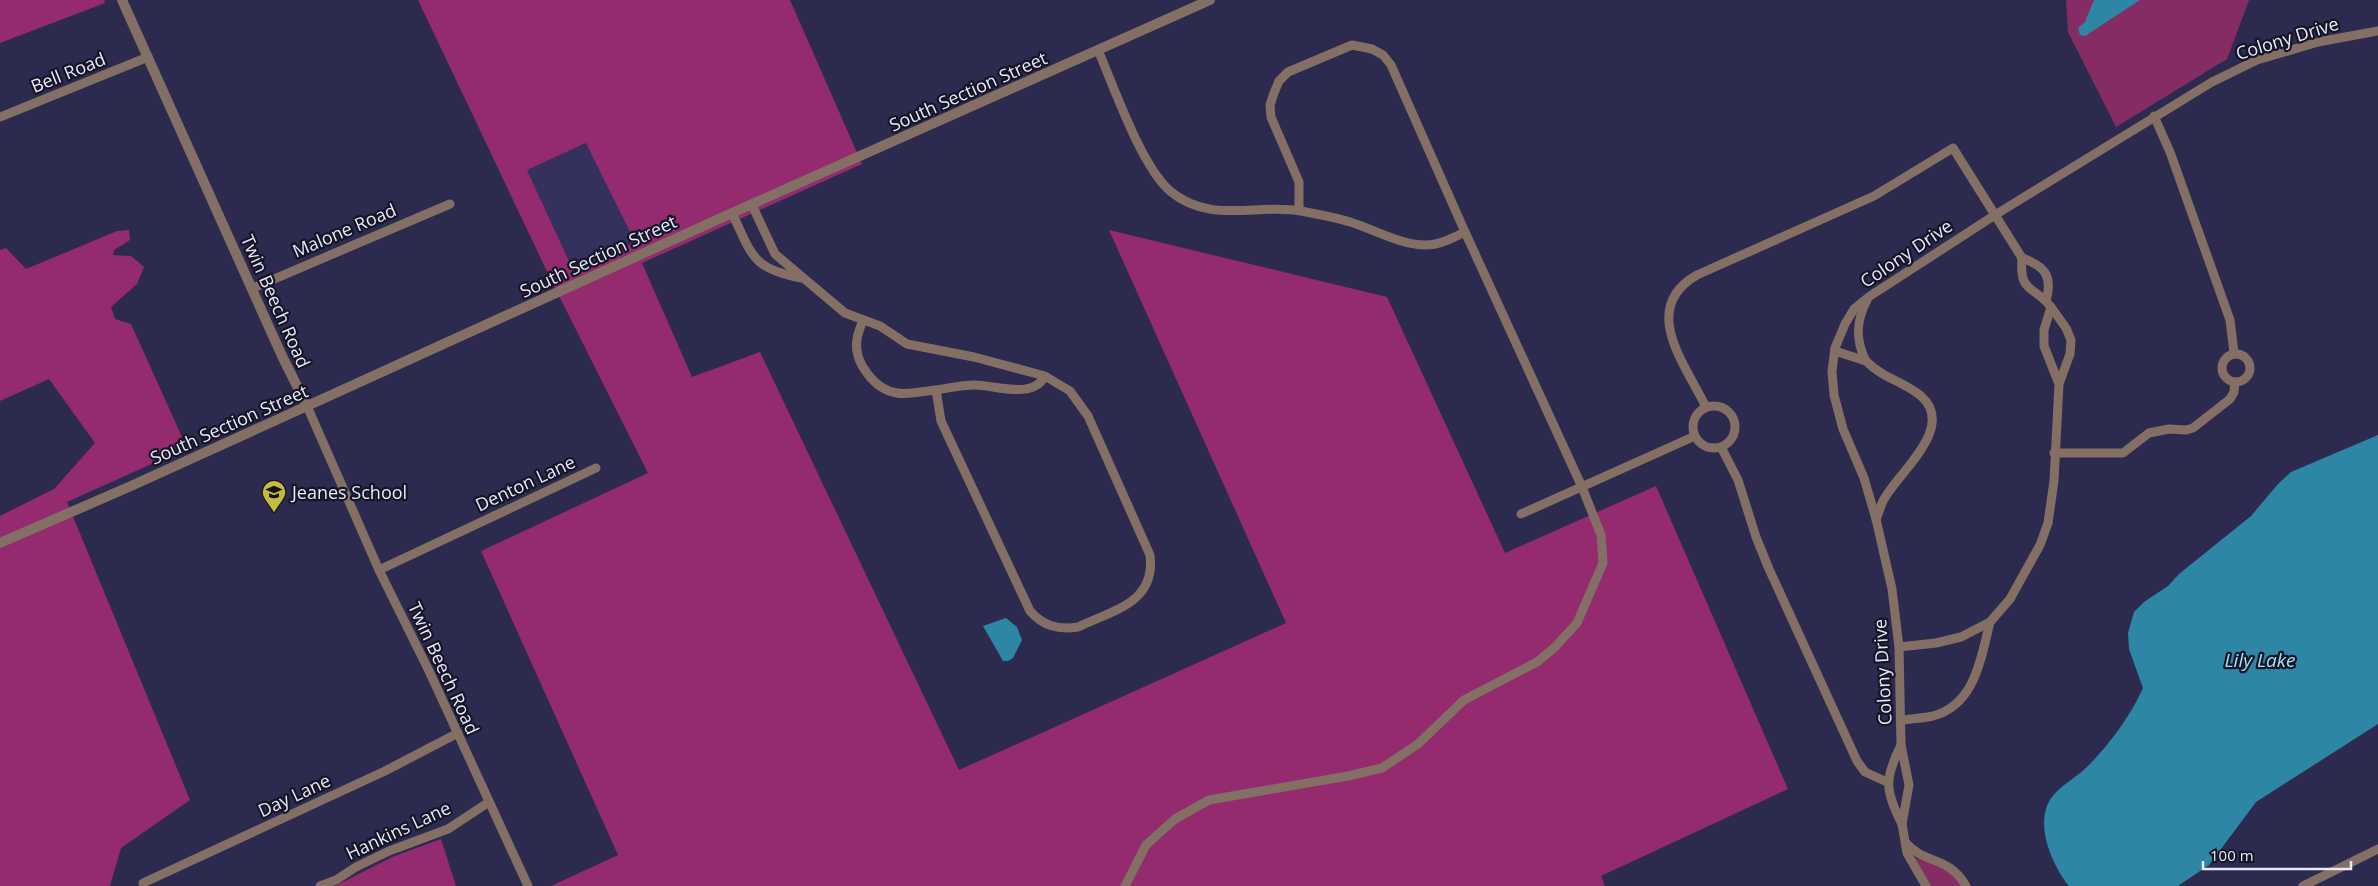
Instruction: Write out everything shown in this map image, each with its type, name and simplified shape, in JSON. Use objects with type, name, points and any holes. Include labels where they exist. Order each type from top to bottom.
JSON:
[{"type":"street","name":"Twin Beech Road","points":[[122,0],[282,356],[307,406],[379,570],[458,733],[528,886]]},
{"type":"street","name":"South Section Street","points":[[0,543],[1210,0]]},
{"type":"street","name":"Colony Drive","points":[[1926,886],[1913,866],[1904,841],[1902,824],[1909,784],[1901,745],[1902,720],[1899,646],[1892,589],[1876,519],[1864,478],[1843,429],[1834,395],[1832,371],[1835,351],[1845,324],[1854,309],[1870,296],[1995,214],[2212,82],[2257,60],[2318,42],[2378,31]]},
{"type":"street","points":[[1125,886],[1146,845],[1183,814],[1209,800],[1348,776],[1382,768],[1418,744],[1464,700],[1537,662],[1554,648],[1577,623],[1603,563],[1601,535],[1582,486],[1465,232],[1391,65],[1372,49],[1352,44],[1288,72],[1279,82],[1272,99],[1271,117],[1299,182],[1299,211]]},
{"type":"street","points":[[1098,50],[1147,161],[1157,177],[1171,191],[1192,205],[1228,212],[1299,211],[1348,221],[1410,242],[1426,245],[1438,243],[1465,232]]},
{"type":"street","name":"Bell Road","points":[[0,117],[148,57]]},
{"type":"street","points":[[2154,116],[2170,152],[2230,320],[2234,353]]},
{"type":"street","points":[[1706,407],[1673,340],[1668,322],[1672,297],[1681,285],[1689,279],[1874,196],[1953,148],[2022,258],[2021,273],[2024,284],[2049,304],[2066,328],[2071,340],[2070,354],[2059,384],[2054,482],[2046,531],[2010,599],[1990,622],[1953,639],[1936,644],[1899,646]]},
{"type":"street","name":"Malone Road","points":[[253,288],[450,204]]},
{"type":"street","points":[[752,205],[775,254],[845,314],[880,326],[907,344],[974,357],[1045,376],[1070,391],[1088,416],[1150,555],[1149,581],[1136,600],[1078,627],[1068,628],[1046,625],[1030,611],[942,421],[936,390]]},
{"type":"street","points":[[732,213],[759,263],[775,273],[801,278]]},
{"type":"street","points":[[2022,258],[2035,263],[2045,272],[2049,285],[2049,304],[2044,330],[2044,346],[2059,384]]},
{"type":"street","points":[[1870,296],[1861,311],[1858,331],[1860,348],[1866,361],[1877,373],[1922,397],[1929,407],[1933,418],[1932,428],[1927,441],[1883,501],[1876,519]]},
{"type":"street","points":[[863,320],[857,339],[857,351],[868,374],[876,384],[898,394],[973,385],[1006,391],[1017,390],[1039,384],[1045,376]]},
{"type":"street","points":[[1835,351],[1866,361]]},
{"type":"street","points":[[2234,353],[2245,356],[2251,368],[2244,380],[2235,382],[2226,378],[2222,370],[2224,360],[2234,353]]},
{"type":"street","points":[[2054,453],[2123,454],[2149,433],[2169,429],[2186,430],[2193,428],[2230,399],[2234,392],[2235,382]]},
{"type":"street","points":[[1718,406],[1724,408],[1734,418],[1735,432],[1732,439],[1721,447],[1715,448],[1703,445],[1695,436],[1693,430],[1695,417],[1706,407],[1718,406]]},
{"type":"street","points":[[1521,514],[1695,436]]},
{"type":"street","points":[[1721,447],[1738,480],[1756,537],[1769,569],[1857,761],[1865,772],[1887,782]]},
{"type":"street","name":"Denton Lane","points":[[379,570],[596,468]]},
{"type":"street","points":[[1902,720],[1934,716],[1951,708],[1967,693],[1977,670],[1990,622]]},
{"type":"street","name":"Day Lane","points":[[143,883],[385,771],[458,733]]},
{"type":"street","name":"Colony Drive","points":[[1901,745],[1891,765],[1887,782],[1888,795],[1902,824]]},
{"type":"street","name":"Hankins Lane","points":[[320,886],[336,880],[356,866],[396,848],[448,829],[489,802]]},
{"type":"street","points":[[1904,841],[1919,856],[1937,860],[1952,868],[1966,886]]},
{"type":"street","points":[[2303,886],[2378,849]]},
{"type":"shaded area","points":[[0,0],[104,0],[105,3],[0,43]]},
{"type":"shaded area","points":[[418,0],[790,0],[862,164],[642,263],[692,377],[760,352],[959,770],[1286,623],[1109,230],[1387,297],[1505,553],[1656,486],[1788,789],[1601,876],[1605,886],[551,886],[618,855],[481,551],[648,473],[552,282]],"holes":[[[586,143],[635,242],[574,272],[527,170]]]},
{"type":"shaded area","points":[[2066,0],[2249,0],[2227,59],[2116,127],[2068,32]]},
{"type":"shaded area","points":[[587,143],[635,242],[574,272],[527,170]]},
{"type":"shaded area","points":[[129,230],[130,240],[114,250],[113,255],[131,256],[144,267],[137,284],[111,307],[115,319],[131,324],[187,448],[67,502],[190,800],[121,848],[110,886],[0,886],[0,516],[54,489],[95,443],[49,379],[0,401],[0,250],[6,248],[26,269],[117,231]]},
{"type":"shaded area","points":[[441,839],[456,886],[335,886],[392,857]]},
{"type":"shaded area","points":[[1915,858],[1946,868],[1962,886],[1929,886],[1914,862]]},
{"type":"water","points":[[2094,0],[2140,0],[2085,36],[2080,35],[2078,28],[2085,22]]},
{"type":"water","name":"Lily Lake","points":[[2378,435],[2378,724],[2256,802],[2209,865],[2178,886],[2069,886],[2051,855],[2047,843],[2044,818],[2052,797],[2086,768],[2105,747],[2120,728],[2143,688],[2129,649],[2128,633],[2134,612],[2251,516],[2278,484],[2291,472]]},
{"type":"water","points":[[1006,618],[1017,627],[1022,640],[1013,658],[1003,661],[983,626]]},
{"type":"place","name":"Jeanes School","points":[[274,513]]}]
